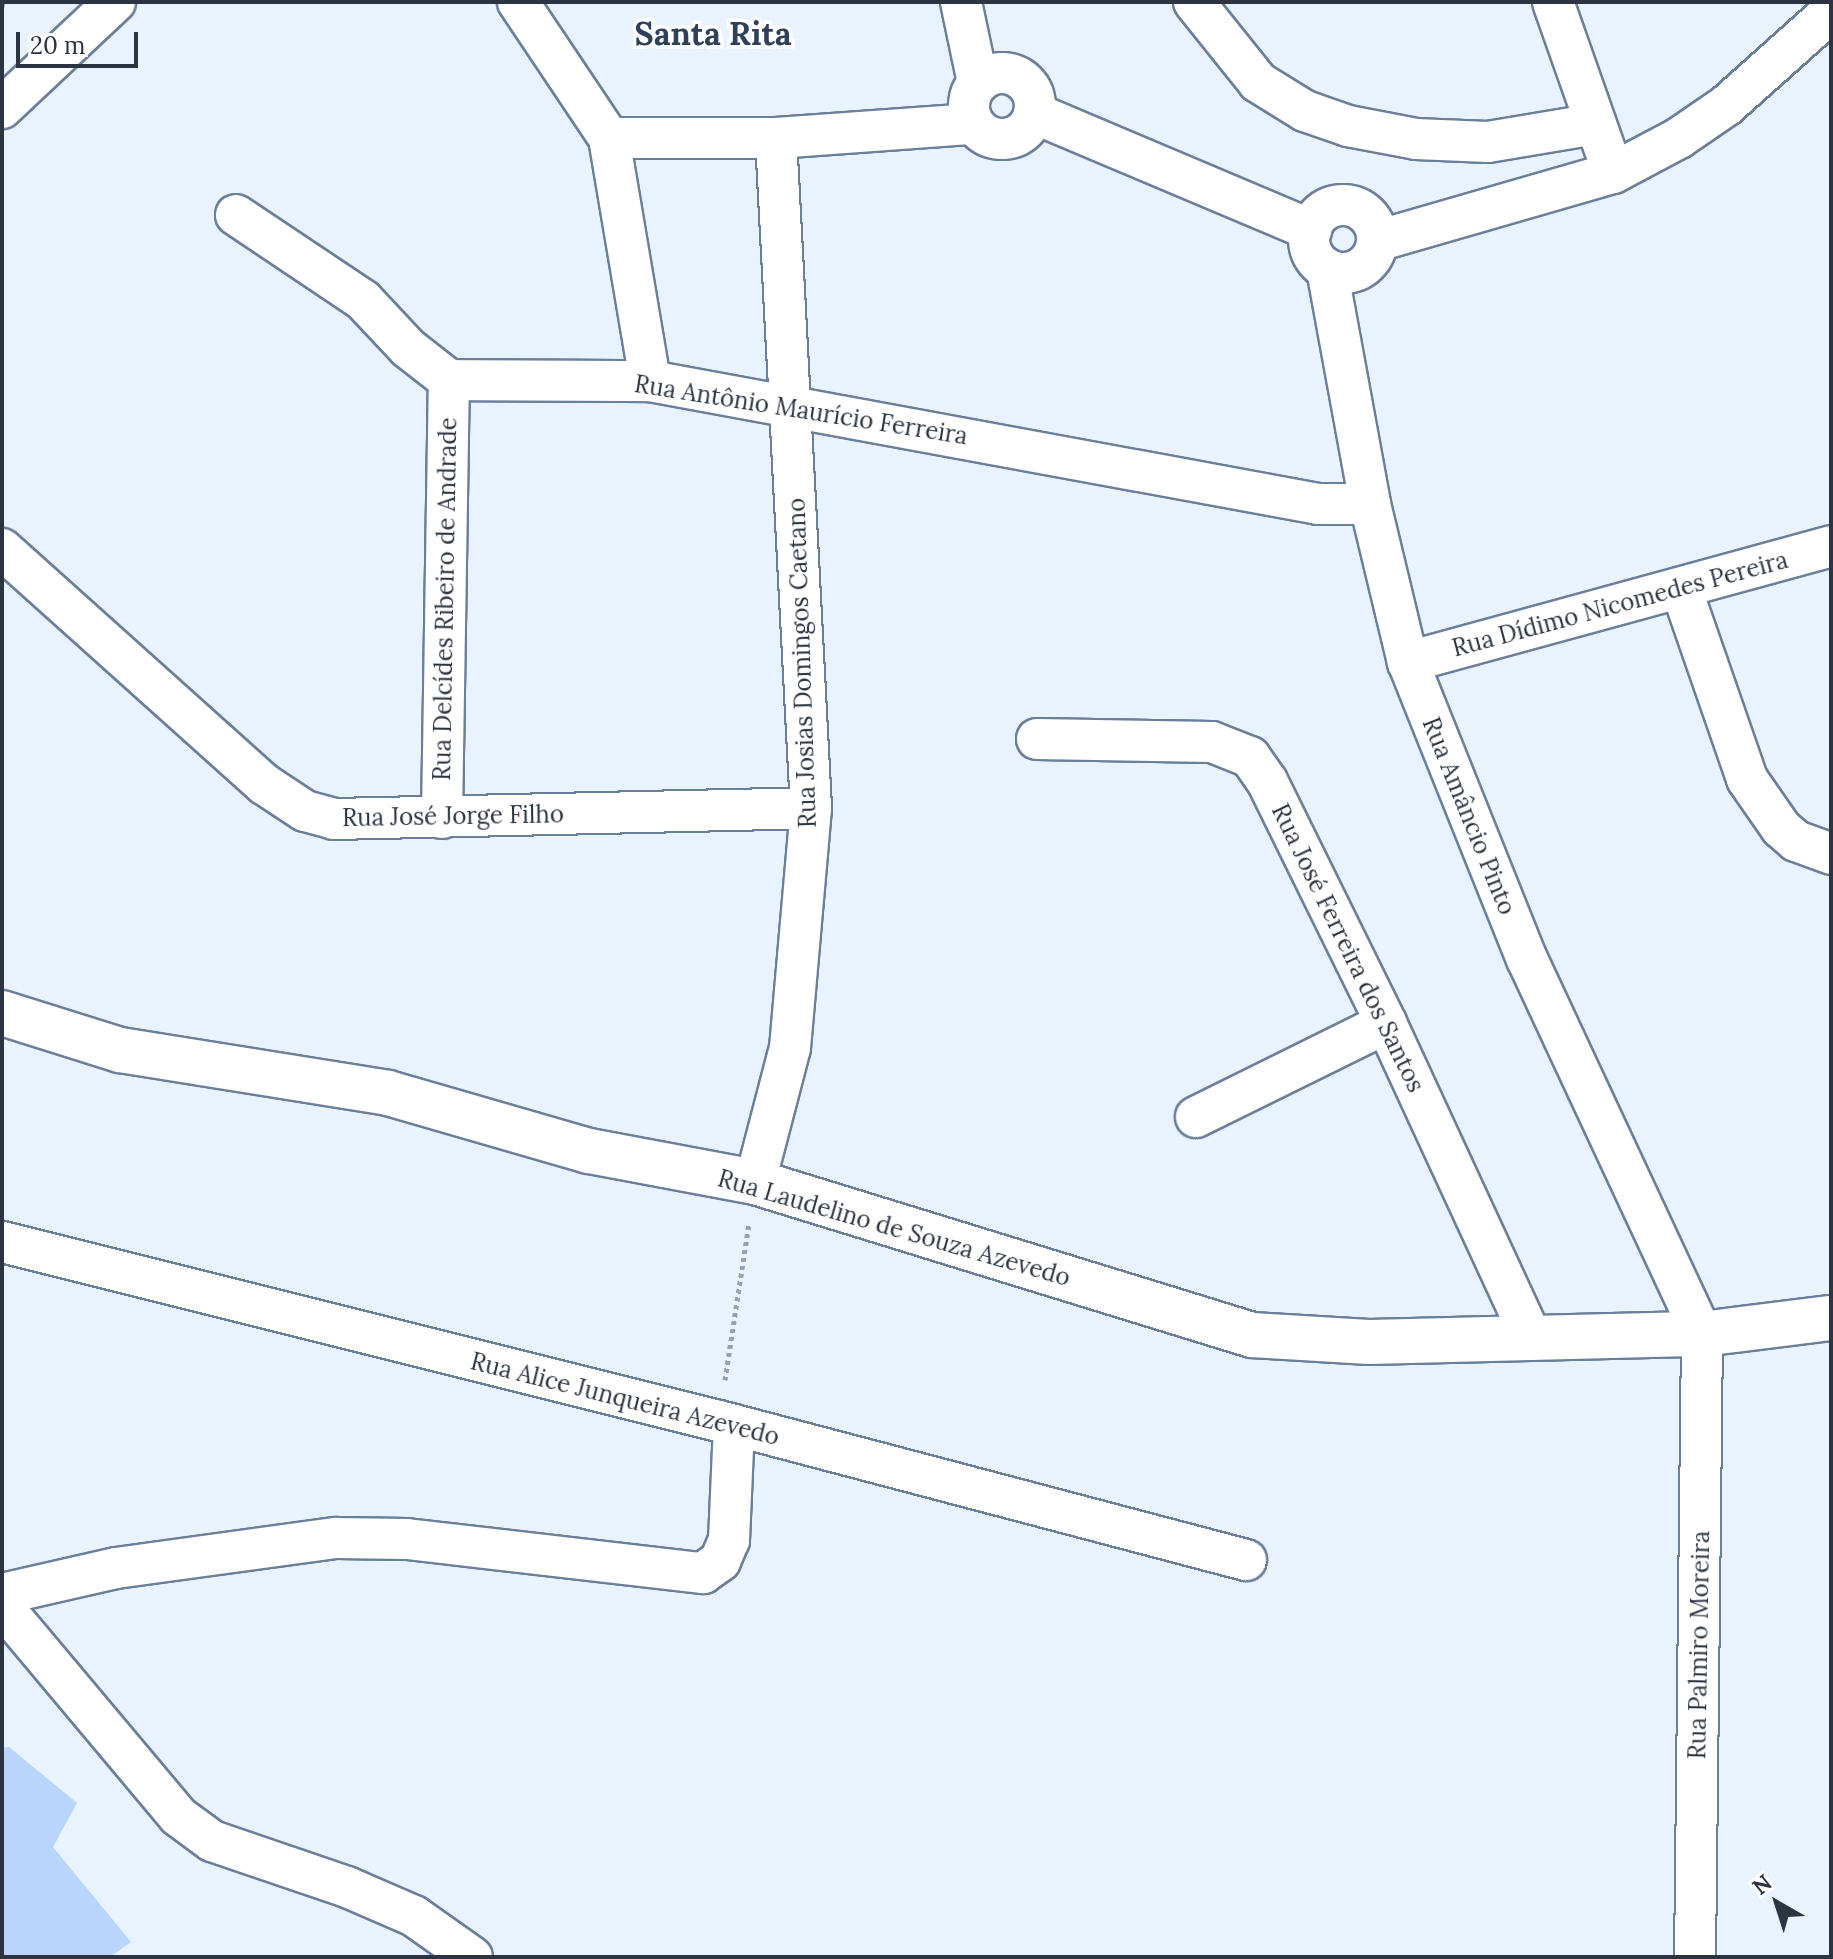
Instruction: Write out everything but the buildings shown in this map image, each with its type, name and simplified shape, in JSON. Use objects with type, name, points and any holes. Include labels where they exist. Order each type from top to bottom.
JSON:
[{"type":"street","points":[[2,108],[115,2]]},
{"type":"street","points":[[518,2],[609,138],[650,381]]},
{"type":"street","points":[[961,2],[978,83]]},
{"type":"street","points":[[1194,2],[1258,82],[1305,111],[1348,126],[1416,139],[1488,142],[1596,124]]},
{"type":"street","points":[[1553,2],[1613,173]]},
{"type":"street","points":[[1377,241],[1371,220],[1343,205],[1323,212],[1311,230],[1312,253],[1327,269],[1349,273],[1360,269],[1377,241],[1613,173],[1679,138],[1727,105],[1831,12]]},
{"type":"street","points":[[609,138],[776,138],[973,124],[991,137],[1013,137],[1034,113],[1031,91],[1017,76],[996,73],[978,83],[969,102],[973,124]]},
{"type":"street","points":[[1034,113],[1311,230]]},
{"type":"street","name":"Rua Josias Domingos Caetano","points":[[755,1182],[790,1048],[811,808],[776,138]]},
{"type":"street","points":[[236,215],[363,300],[408,348],[449,380]]},
{"type":"street","name":"Rua Amâncio Pinto","points":[[1327,269],[1370,504],[1408,662],[1527,959],[1702,1334]]},
{"type":"street","name":"Rua Antônio Maurício Ferreira","points":[[449,380],[650,381],[791,404],[1318,504],[1370,504]]},
{"type":"street","name":"Rua Delcídes Ribeiro de Andrade","points":[[442,818],[449,380]]},
{"type":"street","name":"Rua Dídimo Nicomedes Pereira","points":[[1408,662],[1831,546]]},
{"type":"street","name":"Rua José Jorge Filho","points":[[2,549],[264,784],[305,811],[334,819],[811,808]]},
{"type":"street","points":[[1681,588],[1747,779],[1781,828],[1796,841],[1831,854]]},
{"type":"street","name":"Rua José Ferreira dos Santos","points":[[1037,739],[1212,742],[1250,757],[1267,781],[1386,1023],[1532,1339]]},
{"type":"street","name":"Rua Laudelino de Souza Azevedo","points":[[2,1013],[120,1050],[388,1093],[589,1151],[755,1182],[1252,1335],[1369,1342],[1532,1339],[1702,1334],[1831,1318]]},
{"type":"street","points":[[1196,1117],[1386,1023]]},
{"type":"street","name":"Rua Alice Junqueira Azevedo","points":[[2,1242],[726,1423],[1246,1560]]},
{"type":"street","name":"Rua Palmiro Moreira","points":[[1695,1957],[1702,1334]]},
{"type":"street","points":[[2,1594],[116,1568],[336,1538],[407,1539],[686,1575],[703,1573],[726,1552],[726,1423]]},
{"type":"street","points":[[2,1606],[178,1816],[212,1841],[347,1887],[414,1916],[472,1957]]},
{"type":"path","points":[[726,1423],[755,1182]]},
{"type":"shaded area","points":[[9,1747],[77,1803],[53,1847],[131,1942],[110,1957],[2,1957],[2,1748]]},
{"type":"district","name":"Santa Rita","points":[[713,34]]}]
